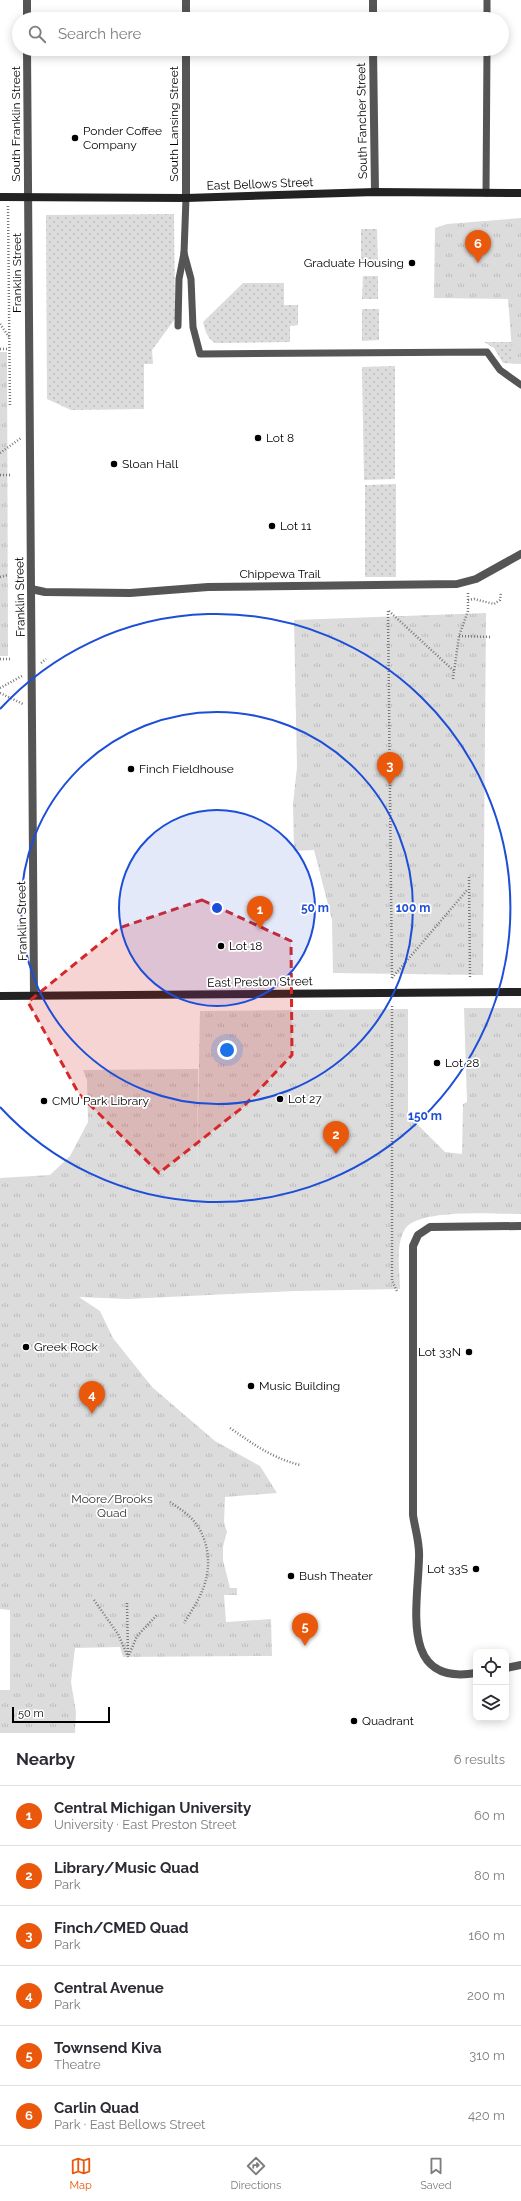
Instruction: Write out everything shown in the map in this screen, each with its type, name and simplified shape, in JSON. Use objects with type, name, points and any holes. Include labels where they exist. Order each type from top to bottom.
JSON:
[{"type":"street","points":[[27,0],[27,12]]},
{"type":"street","points":[[186,0],[186,12]]},
{"type":"street","points":[[372,0],[373,12]]},
{"type":"street","name":"South Franklin Street","points":[[27,56],[29,198]]},
{"type":"street","name":"South Lansing Street","points":[[186,56],[186,198]]},
{"type":"street","name":"South Fancher Street","points":[[373,56],[375,192]]},
{"type":"street","name":"East Bellows Street","points":[[0,197],[186,198],[375,192],[521,193]]},
{"type":"street","name":"Franklin Street","points":[[29,198],[34,995]]},
{"type":"street","name":"Chippewa Trail","points":[[31,589],[45,592],[130,593],[208,587],[456,584],[476,579],[521,554]]},
{"type":"street","name":"East Preston Street","points":[[0,996],[521,992]]},
{"type":"street","points":[[473,1673],[457,1675],[439,1671],[430,1664],[421,1649],[418,1625],[420,1556],[413,1515],[412,1298],[414,1242],[418,1235],[430,1227],[521,1226]]},
{"type":"street","points":[[509,1667],[521,1665]]},
{"type":"lane","points":[[487,0],[487,12]]},
{"type":"lane","points":[[486,193],[487,56]]},
{"type":"lane","points":[[178,326],[178,279],[184,253],[186,198]]},
{"type":"lane","points":[[184,253],[191,279],[193,327],[200,354],[487,352],[500,370],[521,385]]},
{"type":"path","points":[[8,205],[10,407]]},
{"type":"path","points":[[0,324],[10,337]]},
{"type":"path","points":[[0,349],[10,349]]},
{"type":"path","points":[[0,453],[21,438]]},
{"type":"path","points":[[0,474],[10,474]]},
{"type":"path","points":[[0,578],[8,575]]},
{"type":"path","points":[[468,600],[474,599],[494,604],[500,600],[501,592]]},
{"type":"path","points":[[453,679],[459,636],[468,610],[468,593]]},
{"type":"path","points":[[454,671],[388,610],[392,979],[468,889]]},
{"type":"path","points":[[459,636],[491,637]]},
{"type":"path","points":[[0,659],[10,659]]},
{"type":"path","points":[[469,876],[470,977]]},
{"type":"path","points":[[392,1006],[392,1281],[397,1291]]},
{"type":"path","points":[[230,1428],[261,1450],[282,1460],[300,1465]]},
{"type":"path","points":[[170,1502],[190,1517],[204,1534],[207,1551],[208,1571],[203,1590],[184,1623]]},
{"type":"path","points":[[94,1600],[118,1634],[128,1657]]},
{"type":"path","points":[[127,1604],[128,1657]]},
{"type":"path","points":[[128,1657],[137,1636],[157,1615]]},
{"type":"highlighted area","points":[[202,900],[291,941],[292,1055],[243,1107],[159,1173],[79,1094],[28,1002],[119,928]]},
{"type":"green space","points":[[174,214],[175,319],[152,350],[153,364],[144,364],[144,409],[71,410],[47,399],[46,215]]},
{"type":"green space","points":[[521,218],[521,363],[513,364],[508,299],[434,298],[435,228],[447,224]]},
{"type":"green space","points":[[361,229],[377,229],[378,265],[361,265]]},
{"type":"green space","points":[[363,276],[378,276],[378,299],[362,299]]},
{"type":"green space","points":[[243,283],[284,283],[284,305],[298,305],[298,325],[290,326],[290,342],[215,343],[210,339],[203,322]]},
{"type":"green space","points":[[362,309],[379,309],[379,340],[362,341]]},
{"type":"green space","points":[[521,314],[521,364],[503,363],[494,348],[484,342],[513,342]]},
{"type":"green space","points":[[0,352],[7,352],[8,656],[0,656]]},
{"type":"green space","points":[[395,366],[395,479],[364,480],[362,367]]},
{"type":"green space","points":[[396,484],[396,577],[365,577],[365,485]]},
{"type":"green space","points":[[486,613],[483,975],[333,973],[332,920],[314,850],[294,851],[293,804],[297,767],[294,620]]},
{"type":"green space","name":"Moore/Brooks Quad","points":[[464,1008],[521,1008],[521,1214],[477,1213],[441,1215],[413,1222],[405,1229],[400,1243],[400,1289],[295,1291],[127,1299],[79,1297],[100,1311],[113,1338],[152,1387],[215,1441],[260,1466],[277,1493],[225,1497],[224,1522],[227,1532],[223,1546],[223,1560],[230,1588],[237,1588],[237,1595],[224,1595],[226,1622],[271,1619],[272,1656],[123,1657],[120,1647],[75,1648],[71,1682],[76,1712],[75,1733],[0,1733],[0,1690],[10,1690],[10,1610],[0,1609],[0,1178],[50,1175],[70,1156],[88,1122],[87,1080],[83,1070],[198,1069],[197,1173],[200,1011],[408,1009],[408,1115],[445,1152],[462,1154],[463,1104],[467,1102]]},
{"type":"place","name":"Ponder Coffee Company","points":[[75,138]]},
{"type":"place","name":"Graduate Housing","points":[[412,263]]},
{"type":"place","name":"Carlin Quad","points":[[478,263]]},
{"type":"place","name":"Lot 8","points":[[258,438]]},
{"type":"place","name":"Sloan Hall","points":[[114,464]]},
{"type":"place","name":"Lot 11","points":[[272,526]]},
{"type":"place","name":"Finch Fieldhouse","points":[[131,769]]},
{"type":"place","name":"Finch/CMED Quad","points":[[390,785]]},
{"type":"place","name":"Central Michigan University","points":[[260,929]]},
{"type":"place","name":"Lot 18","points":[[221,946]]},
{"type":"place","name":"Lot 28","points":[[437,1063]]},
{"type":"place","name":"Lot 27","points":[[280,1099]]},
{"type":"place","name":"CMU Park Library","points":[[44,1101]]},
{"type":"place","name":"Library/Music Quad","points":[[336,1154]]},
{"type":"place","name":"Greek Rock","points":[[26,1347]]},
{"type":"place","name":"Lot 33N","points":[[469,1352]]},
{"type":"place","name":"Music Building","points":[[251,1386]]},
{"type":"place","name":"Central Avenue","points":[[92,1414]]},
{"type":"place","name":"Lot 33S","points":[[476,1569]]},
{"type":"place","name":"Bush Theater","points":[[291,1576]]},
{"type":"place","name":"Townsend Kiva","points":[[305,1646]]},
{"type":"place","name":"Quadrant","points":[[354,1721]]}]
